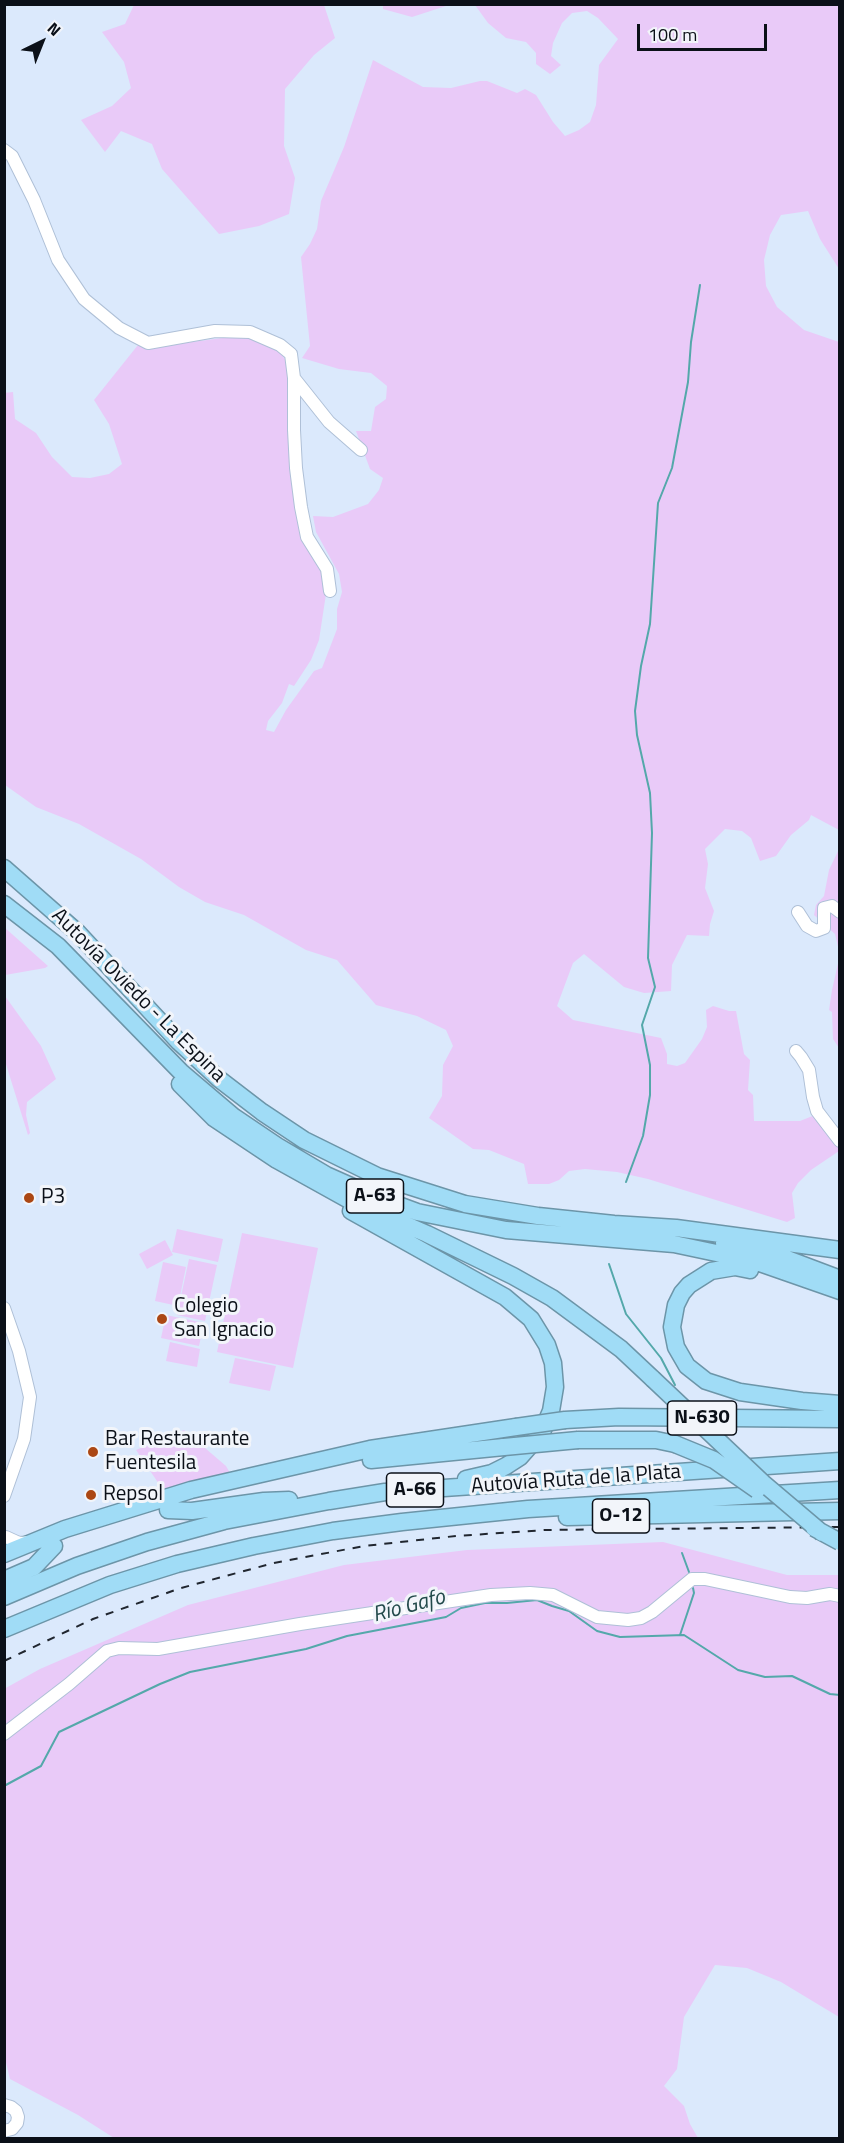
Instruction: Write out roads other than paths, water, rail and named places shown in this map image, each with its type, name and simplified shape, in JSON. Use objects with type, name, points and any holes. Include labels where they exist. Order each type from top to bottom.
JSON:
[{"type":"highway","name":"Autovía Oviedo - La Espina","points":[[4,868],[78,933],[198,1061],[242,1098],[304,1140],[377,1176],[465,1203],[538,1216],[614,1224]]},
{"type":"highway","name":"A-63","points":[[4,905],[58,946],[181,1072],[234,1117],[326,1175],[417,1212],[506,1230],[674,1244],[754,1262],[840,1291]]},
{"type":"highway","points":[[4,905],[94,993],[214,1118],[247,1146],[287,1174],[505,1297],[531,1319],[547,1345],[554,1374],[552,1411],[542,1432],[520,1457],[492,1473],[385,1492]]},
{"type":"highway","points":[[214,1118],[277,1160],[349,1200],[427,1234],[513,1276],[552,1298],[621,1349],[747,1468],[822,1533]]},
{"type":"highway","name":"A-63","points":[[614,1224],[741,1235],[840,1250]]},
{"type":"highway","points":[[614,1224],[738,1245],[816,1268],[840,1278]]},
{"type":"highway","points":[[840,1297],[768,1273],[735,1267],[723,1268],[711,1271],[689,1285],[676,1305],[672,1327],[676,1347],[681,1357],[696,1375],[706,1381],[740,1392],[840,1404]]},
{"type":"highway","name":"N-630","points":[[4,1554],[65,1529],[191,1490],[370,1449],[566,1420],[619,1417],[840,1419]]},
{"type":"highway","name":"N-630","points":[[257,1474],[442,1452],[578,1440],[656,1440],[675,1444],[714,1460],[790,1514],[840,1542]]},
{"type":"highway","name":"Autovía Ruta de la Plata","points":[[4,1597],[86,1563],[147,1542],[224,1521],[329,1501],[385,1492],[840,1461]]},
{"type":"highway","name":"Autovía Ruta de la Plata","points":[[4,1629],[110,1585],[177,1564],[333,1531],[528,1509],[840,1490]]},
{"type":"highway","points":[[168,1510],[192,1511],[264,1501],[329,1501]]},
{"type":"highway","name":"O-12","points":[[402,1522],[840,1511]]},
{"type":"highway","points":[[4,1580],[34,1567],[54,1546]]},
{"type":"street","points":[[4,150],[12,156],[34,200],[58,260],[84,299],[119,328],[148,343],[215,331],[250,332],[280,345],[291,354],[294,378],[294,430],[301,507],[307,537],[327,569],[330,591]]},
{"type":"street","points":[[294,378],[329,422],[361,450]]},
{"type":"street","points":[[798,912],[807,926],[816,931],[824,928],[824,908],[832,906],[840,912]]},
{"type":"street","points":[[796,1052],[809,1070],[818,1112],[840,1141]]},
{"type":"street","points":[[4,1308],[19,1351],[30,1397],[24,1439],[4,1496]]},
{"type":"street","points":[[5,1538],[19,1543],[34,1542]]},
{"type":"street","points":[[4,1734],[107,1651],[119,1648],[158,1649],[491,1594],[553,1595],[597,1617],[628,1620],[641,1618],[652,1612],[692,1579],[705,1579],[790,1597],[807,1598],[830,1594],[840,1596]]},
{"type":"street","points":[[4,2105],[16,2111],[18,2117],[12,2129],[4,2131]]},
{"type":"waterway","points":[[626,1182],[643,1136],[650,1095],[650,1065],[642,1025],[655,987],[648,958],[652,833],[650,793],[637,735],[635,711],[650,624],[658,503],[672,468],[688,382],[691,342],[700,285]]},
{"type":"waterway","points":[[609,1264],[626,1314],[661,1358],[675,1385]]},
{"type":"waterway","points":[[682,1553],[689,1572]]},
{"type":"waterway","points":[[680,1635],[694,1593],[693,1588]]},
{"type":"waterway","name":"Río Gafo","points":[[4,1786],[41,1766],[59,1732],[190,1672],[306,1649],[347,1636],[446,1617],[461,1608],[485,1603],[537,1600],[569,1611],[597,1631],[620,1637],[684,1635],[738,1670],[765,1677],[792,1676],[830,1694],[840,1695]]},
{"type":"railway","points":[[4,1661],[93,1619],[181,1588],[274,1563],[364,1546],[456,1536],[545,1530],[840,1527]]},
{"type":"place","name":"P3","points":[[29,1198]]},
{"type":"place","name":"Colegio San Ignacio","points":[[162,1319]]},
{"type":"place","name":"Bar Restaurante Fuentesila","points":[[93,1452]]},
{"type":"place","name":"Repsol","points":[[91,1495]]}]
